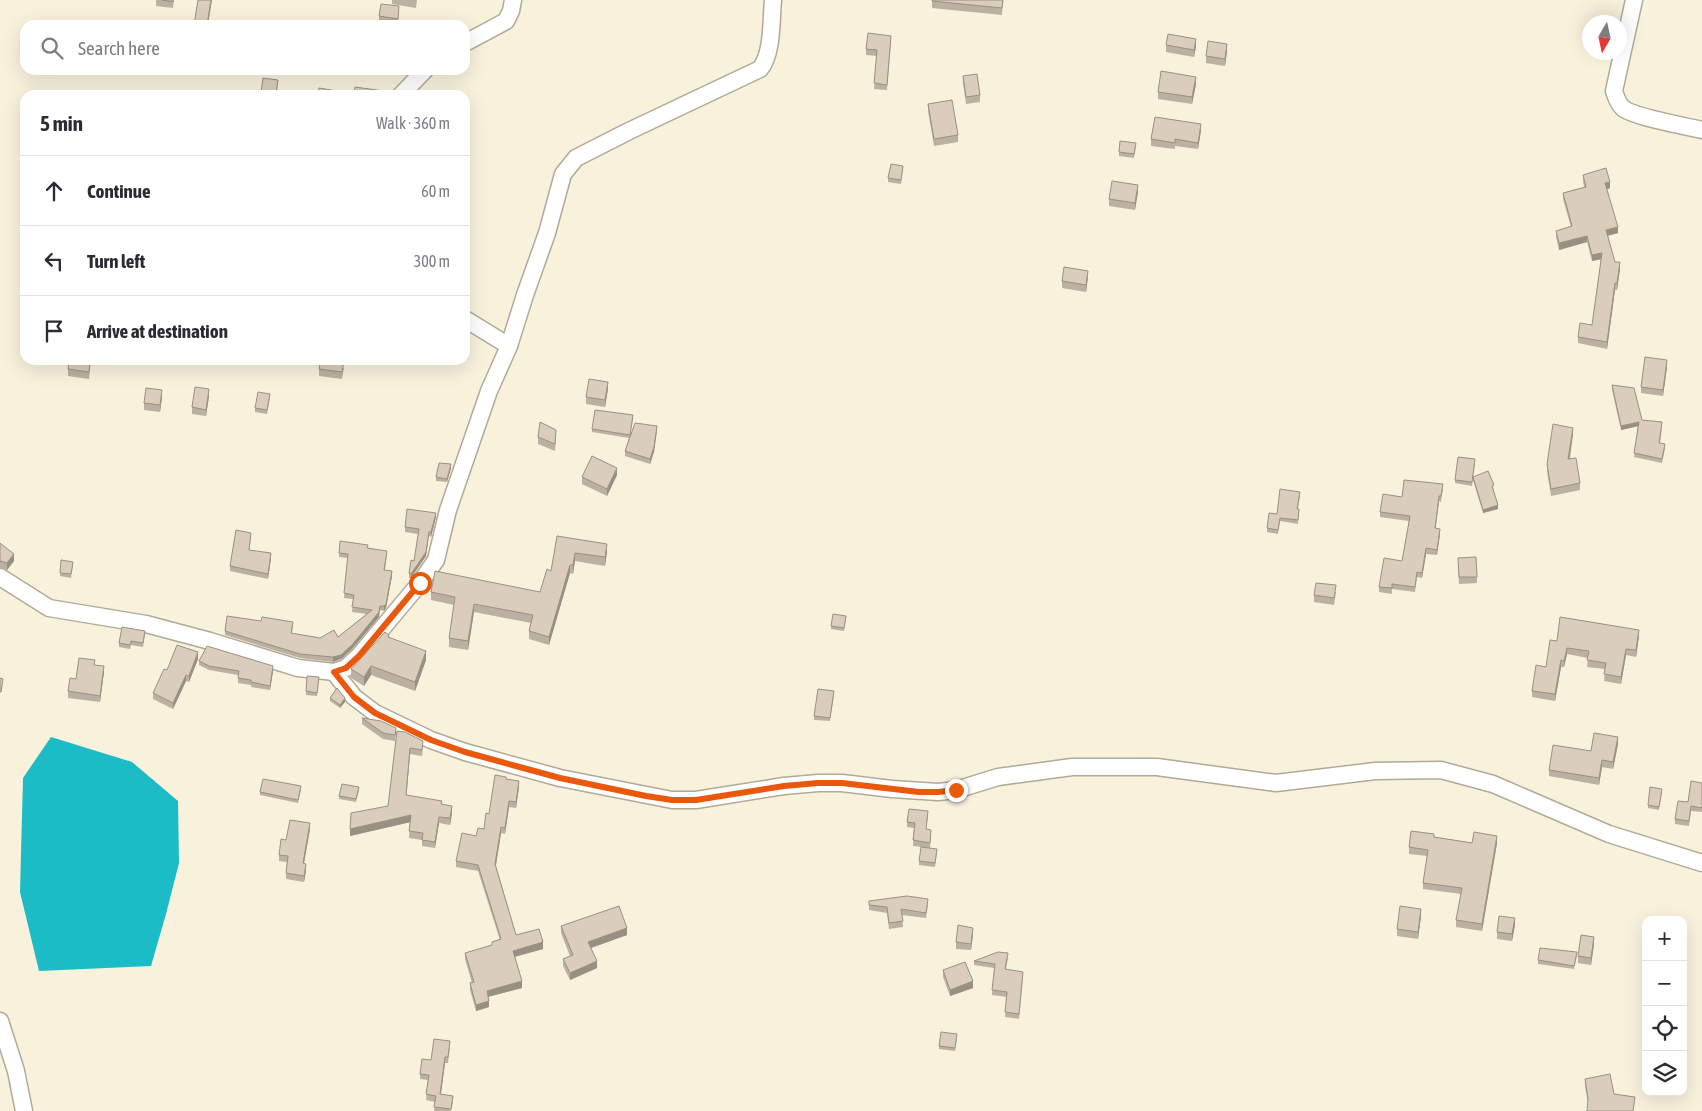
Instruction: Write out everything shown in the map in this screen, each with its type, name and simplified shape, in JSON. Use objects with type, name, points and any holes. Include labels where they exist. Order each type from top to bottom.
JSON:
[{"type":"street","points":[[470,40],[506,21],[511,12],[513,0]]},
{"type":"street","points":[[0,577],[49,608],[146,624],[298,668],[334,672],[346,668],[359,656],[420,583],[436,560],[448,510],[489,391],[509,346],[563,174],[576,158],[760,69],[766,61],[768,52],[772,0]]},
{"type":"street","points":[[1634,0],[1614,91],[1616,99],[1623,108],[1634,113],[1702,130]]},
{"type":"street","points":[[406,90],[421,75]]},
{"type":"street","points":[[470,322],[509,346]]},
{"type":"street","points":[[334,672],[354,697],[375,713],[431,740],[465,752],[560,778],[672,800],[696,800],[784,786],[818,783],[842,783],[892,790],[938,792],[956,790],[998,777],[1072,766],[1157,767],[1276,784],[1375,771],[1441,770],[1493,784],[1609,834],[1702,863]]},
{"type":"street","points":[[0,1021],[16,1071],[24,1111]]},
{"type":"water","points":[[51,737],[132,762],[178,801],[179,863],[151,966],[39,971],[20,892],[23,778]]},
{"type":"building","points":[[198,0],[211,0],[208,20],[195,20]]},
{"type":"building","points":[[932,0],[1003,0],[1002,8]]},
{"type":"building","points":[[381,4],[399,6],[398,19],[379,16]]},
{"type":"building","points":[[868,33],[891,36],[887,85],[874,83],[877,50],[866,49]]},
{"type":"building","points":[[1168,34],[1196,39],[1194,50],[1166,45]]},
{"type":"building","points":[[1208,41],[1227,44],[1225,59],[1206,56]]},
{"type":"building","points":[[1161,71],[1196,77],[1192,97],[1158,92]]},
{"type":"building","points":[[977,74],[980,95],[966,97],[963,76]]},
{"type":"building","points":[[263,78],[278,80],[277,90],[261,90]]},
{"type":"building","points":[[355,87],[377,90],[355,90]]},
{"type":"building","points":[[952,100],[958,135],[934,139],[928,104]]},
{"type":"building","points":[[1155,117],[1201,124],[1198,143],[1175,139],[1175,143],[1151,139]]},
{"type":"building","points":[[1120,141],[1136,143],[1134,154],[1119,152]]},
{"type":"building","points":[[891,164],[903,166],[901,180],[888,178]]},
{"type":"building","points":[[1606,168],[1610,182],[1605,183],[1618,227],[1606,230],[1615,262],[1620,262],[1617,283],[1615,283],[1607,342],[1578,337],[1580,323],[1592,325],[1602,253],[1592,255],[1587,236],[1559,243],[1556,231],[1572,226],[1563,193],[1586,187],[1583,175]]},
{"type":"building","points":[[1112,181],[1138,185],[1135,203],[1109,199]]},
{"type":"building","points":[[1064,267],[1088,271],[1086,285],[1062,281]]},
{"type":"building","points":[[1645,357],[1667,360],[1663,390],[1641,387]]},
{"type":"building","points":[[68,365],[90,365],[89,372],[68,369]]},
{"type":"building","points":[[320,365],[343,365],[342,372],[319,369]]},
{"type":"building","points":[[589,379],[608,382],[605,400],[586,397]]},
{"type":"building","points":[[1612,385],[1634,388],[1642,420],[1662,422],[1659,443],[1665,444],[1662,459],[1634,453],[1639,422],[1621,426]]},
{"type":"building","points":[[195,387],[209,389],[206,410],[192,407]]},
{"type":"building","points":[[146,388],[162,390],[160,405],[144,403]]},
{"type":"building","points":[[258,392],[270,394],[267,410],[255,408]]},
{"type":"building","points":[[595,410],[633,415],[630,435],[592,429]]},
{"type":"building","points":[[540,422],[556,430],[555,444],[538,437]]},
{"type":"building","points":[[635,423],[657,426],[650,459],[625,451]]},
{"type":"building","points":[[1553,424],[1573,428],[1568,459],[1576,458],[1580,483],[1551,489],[1547,464]]},
{"type":"building","points":[[592,456],[617,468],[607,489],[582,477]]},
{"type":"building","points":[[1458,457],[1475,459],[1472,482],[1455,480]]},
{"type":"building","points":[[439,463],[451,464],[447,479],[436,477]]},
{"type":"building","points":[[1488,471],[1494,485],[1492,486],[1498,505],[1483,510],[1473,477]]},
{"type":"building","points":[[1404,480],[1443,484],[1441,496],[1439,496],[1435,528],[1440,529],[1437,550],[1426,548],[1422,573],[1417,572],[1415,587],[1392,584],[1392,588],[1379,587],[1384,558],[1402,561],[1410,516],[1380,512],[1383,494],[1402,497]]},
{"type":"building","points":[[1280,489],[1300,492],[1297,509],[1299,509],[1298,520],[1280,518],[1278,530],[1267,528],[1269,513],[1277,514]]},
{"type":"building","points":[[407,509],[436,513],[431,532],[429,532],[426,552],[411,574],[409,573],[411,560],[414,561],[419,529],[405,527]]},
{"type":"building","points":[[236,530],[251,533],[249,550],[271,553],[268,574],[230,566]]},
{"type":"building","points":[[557,536],[607,544],[605,557],[575,553],[573,565],[570,565],[549,637],[529,631],[533,615],[474,604],[468,641],[449,638],[455,597],[431,592],[435,571],[540,592],[547,569],[551,571]]},
{"type":"building","points":[[340,541],[368,545],[367,548],[387,551],[384,570],[392,571],[386,604],[380,606],[379,612],[352,645],[341,655],[333,657],[300,654],[225,631],[227,616],[261,621],[262,617],[293,622],[291,633],[320,638],[334,630],[338,637],[372,610],[352,607],[354,595],[344,593],[348,554],[339,553]]},
{"type":"building","points":[[0,543],[14,554],[7,563],[0,561]]},
{"type":"building","points":[[1476,557],[1477,577],[1459,577],[1458,558]]},
{"type":"building","points":[[61,560],[73,562],[71,574],[60,573]]},
{"type":"building","points":[[1316,583],[1336,585],[1334,598],[1314,595]]},
{"type":"building","points":[[833,614],[846,616],[844,628],[831,626]]},
{"type":"building","points":[[1560,617],[1639,630],[1636,650],[1626,649],[1621,677],[1604,674],[1606,663],[1587,660],[1589,651],[1567,648],[1564,661],[1561,660],[1555,694],[1532,691],[1536,665],[1546,667],[1550,640],[1557,641]]},
{"type":"building","points":[[122,627],[145,631],[143,643],[131,641],[130,645],[119,643]]},
{"type":"building","points":[[385,632],[389,635],[388,637],[426,651],[415,682],[371,666],[364,677],[351,669]]},
{"type":"building","points":[[177,645],[198,652],[189,676],[186,675],[173,703],[153,693],[164,669],[167,670]]},
{"type":"building","points":[[207,646],[273,666],[270,686],[238,678],[239,671],[209,666],[199,661]]},
{"type":"building","points":[[79,658],[95,660],[94,665],[104,666],[100,696],[68,691],[70,678],[76,679]]},
{"type":"building","points":[[307,676],[319,677],[317,693],[306,691]]},
{"type":"building","points":[[0,678],[3,679],[1,692],[0,692]]},
{"type":"building","points":[[337,688],[345,698],[340,705],[330,698]]},
{"type":"building","points":[[818,689],[834,691],[830,718],[814,716]]},
{"type":"building","points":[[362,718],[381,721],[396,728],[395,735],[383,733]]},
{"type":"building","points":[[397,731],[405,732],[423,741],[422,750],[410,748],[406,795],[442,801],[441,804],[452,806],[450,818],[439,817],[435,842],[422,840],[423,833],[409,831],[411,815],[350,829],[351,813],[388,806]]},
{"type":"building","points":[[1594,733],[1618,737],[1613,762],[1602,760],[1599,778],[1549,770],[1553,745],[1591,751]]},
{"type":"building","points":[[495,775],[519,781],[516,802],[509,801],[505,828],[501,827],[495,864],[516,935],[539,929],[543,942],[513,951],[522,981],[487,991],[489,1001],[476,1005],[470,983],[474,982],[465,953],[492,945],[492,942],[501,939],[478,865],[456,861],[462,833],[476,836],[478,828],[484,829],[486,813],[489,814]]},
{"type":"building","points":[[263,779],[301,786],[298,800],[260,792]]},
{"type":"building","points":[[1691,781],[1702,783],[1702,808],[1691,806],[1689,821],[1675,819],[1678,801],[1688,802]]},
{"type":"building","points":[[342,784],[359,787],[356,799],[339,796]]},
{"type":"building","points":[[1650,787],[1662,789],[1659,807],[1648,805]]},
{"type":"building","points":[[909,809],[928,811],[926,829],[931,830],[930,843],[913,840],[915,823],[907,822]]},
{"type":"building","points":[[290,820],[310,823],[303,863],[306,864],[304,876],[286,873],[288,856],[279,855],[281,839],[286,840]]},
{"type":"building","points":[[1411,831],[1472,843],[1474,832],[1497,836],[1482,924],[1456,920],[1462,888],[1423,883],[1428,850],[1409,847]]},
{"type":"building","points":[[921,847],[937,849],[935,863],[919,861]]},
{"type":"building","points":[[907,896],[928,899],[926,913],[901,909],[903,921],[889,923],[887,907],[869,905],[869,901]]},
{"type":"building","points":[[619,906],[627,928],[588,942],[597,961],[570,973],[563,959],[573,955],[561,926]]},
{"type":"building","points":[[1400,906],[1421,909],[1418,932],[1397,929]]},
{"type":"building","points":[[1499,916],[1515,918],[1512,934],[1497,932]]},
{"type":"building","points":[[958,925],[973,928],[971,944],[956,942]]},
{"type":"building","points":[[1581,935],[1594,937],[1591,958],[1578,956]]},
{"type":"building","points":[[1540,948],[1577,952],[1574,966],[1538,960]]},
{"type":"building","points":[[998,952],[1008,953],[1005,969],[1023,972],[1019,1014],[1005,1012],[1007,992],[992,990],[995,964],[974,961]]},
{"type":"building","points":[[965,962],[973,981],[950,990],[943,970]]},
{"type":"building","points":[[941,1032],[957,1034],[955,1048],[939,1046]]},
{"type":"building","points":[[434,1039],[450,1041],[448,1057],[445,1057],[440,1094],[453,1096],[451,1109],[434,1107],[436,1096],[426,1094],[429,1075],[420,1074],[422,1059],[431,1060]]},
{"type":"building","points":[[1610,1074],[1614,1094],[1635,1097],[1633,1111],[1587,1111],[1588,1099],[1585,1079]]},
{"type":"route","points":[[420,583],[359,656],[346,668],[334,672],[354,697],[375,713],[431,740],[465,752],[560,778],[672,800],[696,800],[784,786],[818,783],[842,783],[919,792],[956,790]]}]
